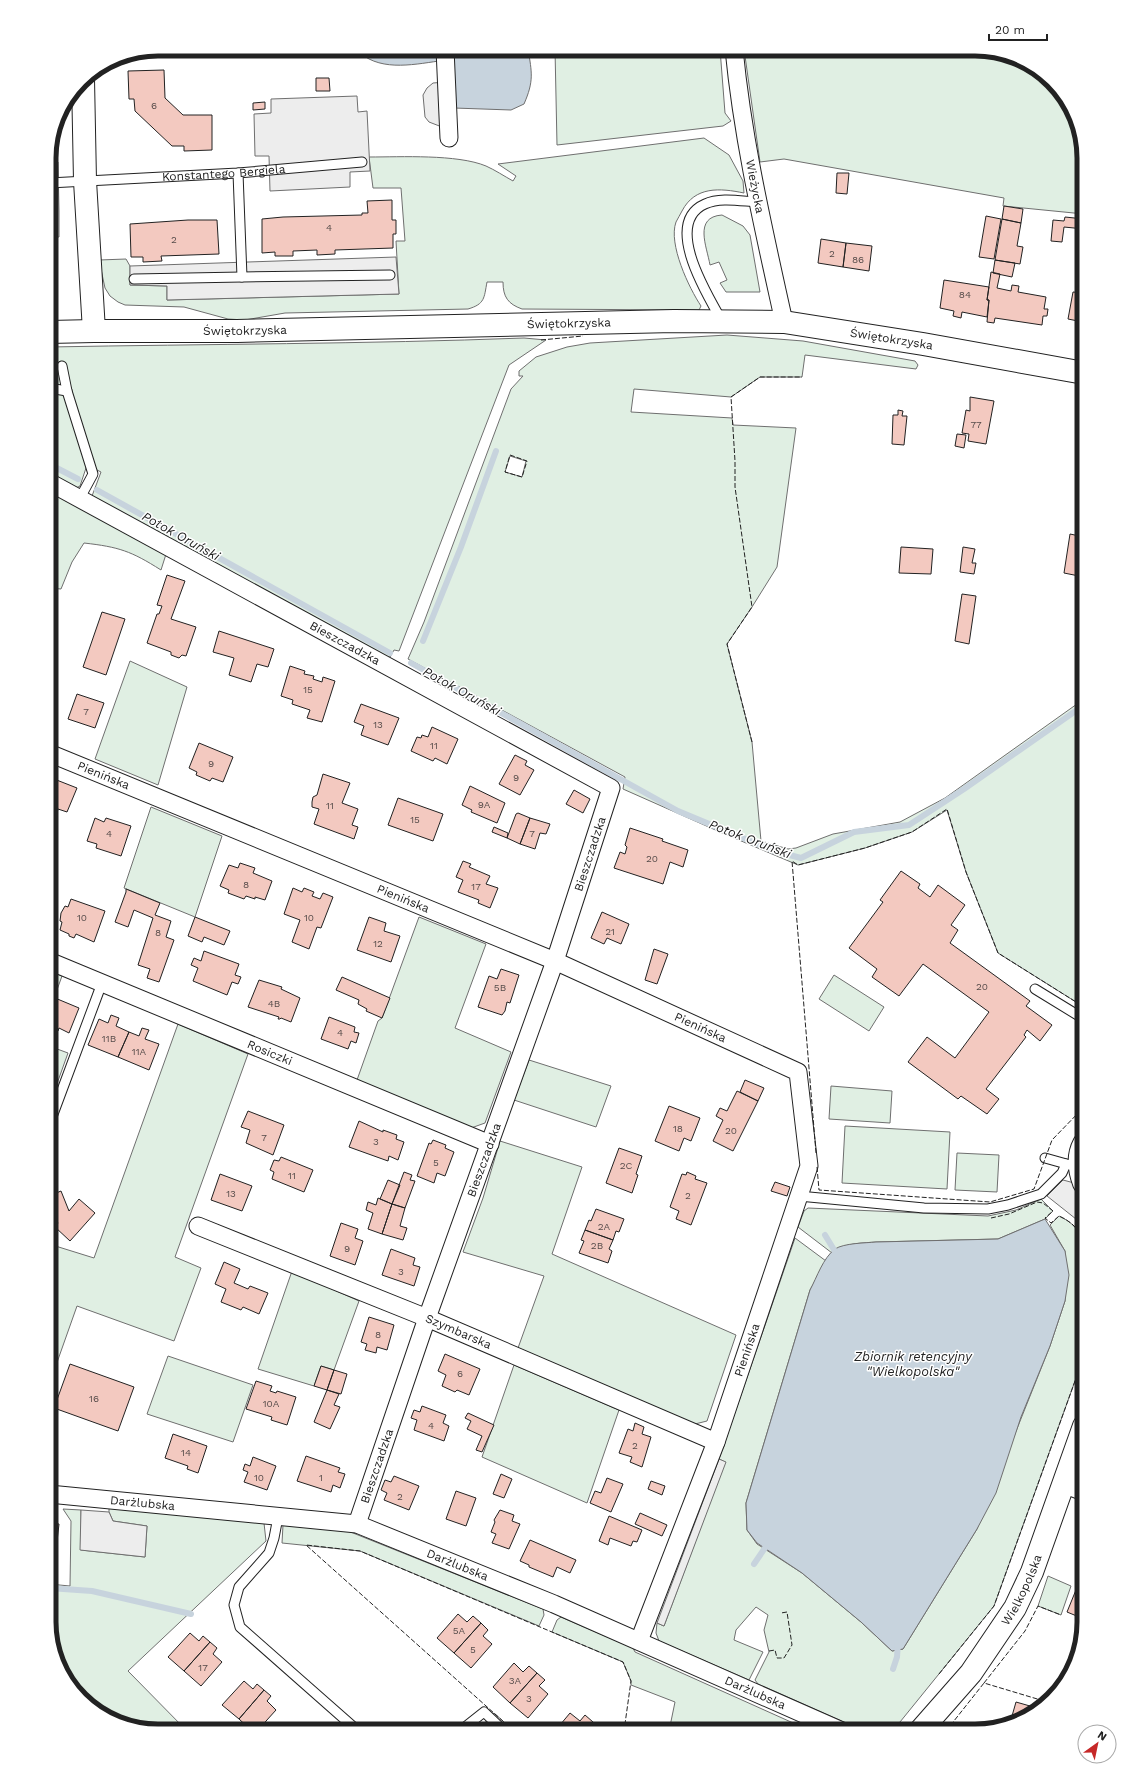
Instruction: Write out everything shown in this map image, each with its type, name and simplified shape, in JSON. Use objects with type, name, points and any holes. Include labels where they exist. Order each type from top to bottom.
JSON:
[{"type":"main road","points":[[83,89],[85,181],[94,331]]},
{"type":"main road","name":"Świętokrzyska","points":[[56,332],[237,331],[311,328],[722,321],[784,322],[923,344],[1077,372]]},
{"type":"main road","name":"Wielkopolska","points":[[926,1724],[971,1673],[1016,1608],[1032,1572],[1077,1445]]},
{"type":"street","points":[[445,56],[449,138]]},
{"type":"street","name":"Wieżycka","points":[[735,56],[743,123],[756,202],[784,322]]},
{"type":"street","name":"Bieszczadzka","points":[[56,486],[611,788],[556,961],[427,1318],[357,1524]]},
{"type":"street","name":"Pienińska","points":[[56,756],[556,961],[798,1072],[809,1166],[716,1442],[639,1641]]},
{"type":"street","name":"Rosiczki","points":[[56,964],[490,1144]]},
{"type":"street","name":"Szymbarska","points":[[198,1226],[427,1318],[716,1442]]},
{"type":"street","points":[[1063,1484],[1077,1489]]},
{"type":"street","name":"Darżlubska","points":[[56,1495],[357,1524],[554,1604],[826,1724]]},
{"type":"lane","name":"Konstantego Bergiela","points":[[56,183],[238,173],[362,162]]},
{"type":"lane","points":[[238,173],[242,277]]},
{"type":"lane","points":[[722,321],[699,281],[690,252],[687,235],[688,223],[695,210],[705,204],[717,200],[756,202]]},
{"type":"lane","points":[[134,279],[390,275]]},
{"type":"lane","points":[[62,366],[67,391],[93,474],[80,498]]},
{"type":"lane","points":[[56,389],[67,391]]},
{"type":"lane","points":[[56,1106],[102,982]]},
{"type":"lane","points":[[1035,989],[1077,1015]]},
{"type":"lane","points":[[1045,1158],[1076,1172]]},
{"type":"lane","points":[[799,1196],[924,1208],[988,1209],[1008,1205],[1041,1194],[1062,1173],[1076,1172]]},
{"type":"lane","points":[[278,1517],[274,1538],[269,1552],[238,1587],[234,1605],[240,1627],[350,1724]]},
{"type":"lane","points":[[469,1724],[484,1712],[497,1724]]},
{"type":"green space","points":[[555,56],[721,56],[725,113],[731,121],[723,126],[557,145]]},
{"type":"green space","points":[[745,56],[982,56],[995,58],[1008,61],[1032,73],[1052,91],[1060,101],[1072,125],[1075,138],[1077,158],[1077,213],[1003,206],[1004,198],[784,159],[760,162]]},
{"type":"green space","points":[[704,138],[729,155],[743,181],[744,193],[717,190],[701,193],[687,203],[676,222],[674,231],[677,254],[691,288],[701,306],[699,310],[522,309],[513,305],[507,299],[504,292],[503,282],[487,282],[483,300],[478,305],[468,309],[285,313],[245,320],[228,319],[184,307],[125,305],[110,296],[105,288],[99,260],[126,259],[130,266],[130,285],[167,286],[167,300],[399,294],[396,241],[405,241],[401,188],[373,188],[369,157],[429,157],[474,162],[486,166],[513,181],[516,176],[498,164]]},
{"type":"green space","points":[[722,215],[743,226],[750,235],[760,292],[726,292],[720,283],[727,280],[719,262],[710,265],[705,242],[705,227],[707,221],[713,217]]},
{"type":"green space","points":[[727,335],[803,341],[915,361],[918,365],[916,369],[805,355],[802,377],[760,377],[731,397],[634,389],[631,412],[732,418],[733,425],[796,428],[777,567],[727,644],[752,742],[761,841],[788,849],[796,848],[833,834],[900,822],[945,798],[1077,704],[1077,1003],[998,953],[966,872],[947,810],[912,832],[865,848],[798,865],[623,789],[625,777],[408,659],[424,622],[511,389],[523,376],[519,376],[519,371],[536,357],[567,347],[590,343]],"holes":[[[510,456],[526,461],[522,477],[505,472]]]},
{"type":"green space","points":[[524,338],[546,340],[509,365],[399,651],[394,650],[390,657],[387,658],[92,496],[101,472],[87,465],[80,486],[76,488],[56,478],[56,347]]},
{"type":"green space","points":[[56,494],[167,551],[161,570],[133,554],[116,548],[84,543],[72,562],[61,589],[56,589]]},
{"type":"green space","points":[[130,661],[187,687],[158,785],[95,759]]},
{"type":"green space","points":[[151,807],[222,836],[195,917],[124,888]]},
{"type":"green space","points":[[419,917],[486,944],[455,1028],[511,1052],[485,1123],[471,1128],[357,1080],[378,1021],[382,1018]]},
{"type":"green space","points":[[56,974],[62,976],[56,993]]},
{"type":"green space","points":[[834,975],[884,1007],[869,1031],[819,999]]},
{"type":"green space","points":[[178,1024],[248,1054],[175,1257],[201,1268],[174,1341],[77,1306],[56,1365],[56,1246],[94,1258]]},
{"type":"green space","points":[[56,1049],[68,1053],[56,1086]]},
{"type":"green space","points":[[529,1060],[611,1086],[596,1127],[514,1100]]},
{"type":"green space","points":[[831,1086],[892,1091],[890,1123],[829,1119]]},
{"type":"green space","points":[[845,1126],[950,1132],[947,1189],[842,1183]]},
{"type":"green space","points":[[500,1141],[582,1167],[552,1254],[736,1335],[707,1421],[695,1424],[518,1348],[544,1276],[463,1252],[483,1198]]},
{"type":"green space","points":[[957,1153],[999,1155],[997,1192],[955,1190]]},
{"type":"green space","points":[[1041,1199],[1053,1211],[1045,1219],[998,1239],[876,1242],[847,1245],[832,1253],[798,1227],[804,1211],[808,1208],[988,1216],[1016,1210]]},
{"type":"green space","points":[[1059,1216],[1068,1221],[1077,1230],[1077,1375],[994,1606],[900,1722],[897,1724],[848,1724],[758,1684],[755,1680],[769,1652],[764,1630],[768,1615],[756,1607],[736,1630],[734,1640],[763,1652],[749,1680],[659,1641],[656,1633],[657,1623],[664,1626],[725,1462],[719,1459],[795,1238],[826,1261],[810,1290],[746,1503],[747,1530],[757,1544],[802,1573],[861,1622],[892,1651],[903,1649],[977,1529],[1050,1346],[1065,1301],[1065,1251],[1050,1225]]},
{"type":"green space","points":[[292,1271],[359,1301],[334,1370],[321,1366],[314,1386],[258,1369]]},
{"type":"green space","points":[[168,1356],[253,1385],[233,1442],[147,1414]]},
{"type":"green space","points":[[514,1365],[619,1410],[587,1503],[482,1457]]},
{"type":"green space","points":[[109,1508],[264,1523],[266,1541],[128,1671],[180,1724],[151,1724],[138,1722],[125,1719],[101,1707],[81,1689],[73,1679],[61,1655],[56,1629],[56,1585],[70,1586],[71,1521],[63,1509],[81,1510],[81,1550],[145,1557],[147,1526],[113,1521]]},
{"type":"green space","points":[[283,1525],[348,1531],[543,1609],[544,1615],[539,1626],[360,1551],[282,1543]]},
{"type":"green space","points":[[1048,1576],[1071,1586],[1061,1615],[1038,1606]]},
{"type":"green space","points":[[561,1617],[633,1648],[635,1652],[795,1724],[670,1724],[675,1702],[631,1685],[631,1681],[623,1662],[552,1632],[557,1620]]},
{"type":"shaded area","points":[[446,82],[442,127],[429,122],[425,117],[423,95],[427,88],[433,83]]},
{"type":"shaded area","points":[[357,96],[358,112],[367,111],[370,171],[350,172],[350,187],[270,191],[269,156],[255,156],[254,114],[271,113],[271,99]]},
{"type":"shaded area","points":[[56,162],[58,162],[59,237],[56,237]]},
{"type":"shaded area","points":[[396,257],[399,294],[167,300],[167,286],[130,285],[130,266]]},
{"type":"shaded area","points":[[1063,1180],[1077,1184],[1077,1220],[1047,1196]]},
{"type":"shaded area","points":[[719,1459],[726,1462],[664,1626],[657,1623]]},
{"type":"shaded area","points":[[81,1510],[109,1512],[113,1521],[147,1526],[145,1557],[80,1550]]},
{"type":"shaded area","points":[[494,1713],[506,1724],[484,1724]]},
{"type":"water","points":[[364,56],[529,56],[531,83],[524,104],[511,110],[454,108],[439,61],[395,65],[374,61]]},
{"type":"water","name":"Zbiornik retencyjny \"Wielkopolska\"","points":[[1045,1219],[1065,1251],[1069,1275],[1065,1301],[1050,1346],[1021,1417],[996,1493],[977,1529],[903,1649],[892,1651],[861,1622],[802,1573],[757,1543],[747,1530],[746,1503],[810,1290],[827,1257],[839,1247],[876,1242],[998,1239]]},
{"type":"building","points":[[164,70],[165,98],[183,115],[212,115],[212,150],[184,151],[184,146],[172,146],[135,111],[134,99],[129,99],[128,71]]},
{"type":"building","points":[[316,78],[329,78],[330,91],[316,91]]},
{"type":"building","points":[[265,102],[265,109],[253,110],[253,103]]},
{"type":"building","points":[[837,173],[849,173],[847,194],[836,193]]},
{"type":"building","points":[[392,200],[392,220],[396,220],[396,234],[393,234],[393,248],[335,250],[335,254],[317,255],[317,250],[293,251],[293,256],[275,256],[275,252],[262,253],[262,219],[362,215],[362,213],[368,213],[367,201]]},
{"type":"building","points":[[1004,206],[1023,209],[1021,223],[1002,219]]},
{"type":"building","points":[[986,216],[1001,219],[994,259],[979,257]]},
{"type":"building","points":[[1065,217],[1077,218],[1077,228],[1064,227],[1062,242],[1051,241],[1053,220],[1064,221]]},
{"type":"building","points":[[1002,219],[1021,223],[1017,246],[1023,247],[1020,264],[995,260]]},
{"type":"building","points":[[188,220],[217,220],[219,254],[161,256],[162,261],[143,262],[143,257],[131,257],[130,224]]},
{"type":"building","points":[[821,239],[846,243],[843,267],[818,263]]},
{"type":"building","points":[[846,243],[872,246],[869,271],[843,267]]},
{"type":"building","points":[[995,260],[1015,263],[1012,277],[993,273]]},
{"type":"building","points":[[991,272],[1000,274],[997,288],[1011,291],[1012,285],[1019,286],[1018,292],[1046,297],[1044,309],[1048,309],[1047,316],[1043,316],[1042,325],[995,318],[994,323],[987,322],[989,300],[987,300]]},
{"type":"building","points":[[944,280],[989,287],[987,317],[962,312],[961,318],[953,316],[954,311],[940,308]]},
{"type":"building","points":[[1073,292],[1077,292],[1077,321],[1068,319]]},
{"type":"building","points":[[970,397],[994,401],[986,444],[968,441],[969,434],[962,433],[966,410],[970,411]]},
{"type":"building","points":[[898,410],[903,411],[902,416],[907,416],[904,445],[892,444],[893,415],[898,415]]},
{"type":"building","points":[[957,434],[966,435],[964,448],[955,446]]},
{"type":"building","points":[[1070,534],[1077,536],[1077,576],[1064,573]]},
{"type":"building","points":[[901,547],[933,549],[931,574],[899,573]]},
{"type":"building","points":[[963,547],[975,549],[972,563],[976,563],[974,574],[960,572]]},
{"type":"building","points":[[167,575],[185,581],[171,619],[196,627],[186,656],[182,655],[179,658],[171,655],[171,652],[147,643],[157,614],[159,614],[162,606],[157,605]]},
{"type":"building","points":[[962,594],[976,596],[969,644],[955,641]]},
{"type":"building","points":[[102,612],[125,619],[106,675],[83,667]]},
{"type":"building","points":[[219,631],[274,649],[268,667],[257,664],[251,682],[229,675],[234,658],[213,652]]},
{"type":"building","points":[[290,666],[305,671],[304,674],[314,676],[313,679],[322,682],[323,677],[335,681],[322,722],[307,718],[310,710],[292,704],[293,700],[281,696]]},
{"type":"building","points":[[77,694],[104,703],[95,728],[68,719]]},
{"type":"building","points":[[361,704],[399,718],[388,745],[361,735],[364,726],[354,722]]},
{"type":"building","points":[[432,727],[458,739],[447,764],[435,758],[433,761],[411,751],[417,737],[421,738],[422,735],[428,737]]},
{"type":"building","points":[[199,743],[233,757],[223,782],[212,778],[210,781],[196,775],[197,772],[189,768]]},
{"type":"building","points":[[515,755],[527,761],[525,765],[534,770],[520,795],[499,784]]},
{"type":"building","points":[[323,774],[350,783],[342,803],[358,809],[352,825],[358,827],[354,839],[314,824],[319,809],[312,807],[312,802],[313,797],[317,795]]},
{"type":"building","points":[[56,780],[77,788],[67,812],[58,809],[57,813]]},
{"type":"building","points":[[470,786],[505,803],[497,823],[471,812],[472,810],[462,805]]},
{"type":"building","points":[[574,790],[590,799],[583,813],[566,804]]},
{"type":"building","points":[[398,798],[443,814],[433,841],[388,825]]},
{"type":"building","points":[[518,813],[530,818],[520,844],[507,838],[516,814]]},
{"type":"building","points":[[95,818],[104,822],[106,818],[131,826],[121,856],[96,848],[97,844],[87,841]]},
{"type":"building","points":[[530,818],[550,824],[546,834],[540,833],[535,849],[520,844]]},
{"type":"building","points":[[494,827],[508,833],[507,838],[492,832]]},
{"type":"building","points":[[630,828],[663,839],[662,841],[688,850],[683,867],[670,862],[663,884],[614,868],[620,852],[625,854],[627,847],[625,845]]},
{"type":"building","points":[[463,861],[471,864],[469,867],[490,876],[486,884],[498,888],[490,908],[478,903],[479,900],[458,892],[463,880],[456,877]]},
{"type":"building","points":[[240,863],[255,868],[253,873],[272,881],[265,900],[246,896],[244,899],[228,893],[229,890],[220,886],[229,865],[238,868]]},
{"type":"building","points":[[901,871],[920,884],[918,888],[930,897],[938,885],[965,905],[951,925],[958,930],[950,943],[1030,1001],[1026,1006],[1052,1025],[1040,1041],[1027,1030],[1024,1035],[1026,1037],[986,1089],[999,1099],[987,1114],[961,1096],[958,1099],[908,1062],[927,1037],[955,1058],[989,1012],[923,964],[899,996],[872,977],[877,969],[849,948],[883,902],[880,900]]},
{"type":"building","points":[[293,888],[302,892],[304,888],[314,892],[312,896],[320,899],[323,893],[333,897],[321,928],[317,927],[309,949],[292,942],[300,920],[284,914]]},
{"type":"building","points":[[126,889],[160,903],[155,915],[171,921],[166,937],[174,940],[159,982],[147,978],[150,969],[138,965],[153,918],[134,910],[128,927],[115,922]]},
{"type":"building","points":[[71,899],[105,911],[94,942],[76,934],[74,938],[60,930],[62,922],[60,921],[61,913],[65,906],[68,907]]},
{"type":"building","points":[[602,912],[629,924],[621,944],[607,938],[604,944],[591,938]]},
{"type":"building","points":[[195,917],[230,931],[224,945],[204,937],[202,942],[188,936]]},
{"type":"building","points":[[369,917],[386,923],[384,931],[400,936],[391,962],[357,950]]},
{"type":"building","points":[[654,949],[668,954],[657,984],[645,980]]},
{"type":"building","points":[[204,951],[239,964],[235,975],[241,977],[238,984],[232,982],[227,995],[193,981],[198,968],[191,965],[194,958],[201,961]]},
{"type":"building","points":[[501,969],[519,975],[510,1003],[507,1002],[505,1011],[502,1015],[478,1007],[489,976],[497,979]]},
{"type":"building","points":[[342,977],[390,998],[382,1018],[366,1011],[367,1009],[358,1004],[359,1000],[336,990]]},
{"type":"building","points":[[259,980],[282,987],[281,989],[300,998],[291,1022],[281,1018],[278,1019],[279,1017],[248,1007]]},
{"type":"building","points":[[56,998],[79,1008],[69,1033],[59,1028],[58,1031],[56,1030]]},
{"type":"building","points":[[111,1015],[119,1018],[116,1026],[129,1032],[118,1057],[88,1045],[99,1019],[108,1023]]},
{"type":"building","points":[[329,1017],[355,1027],[354,1032],[359,1033],[356,1043],[351,1041],[348,1049],[321,1039]]},
{"type":"building","points":[[142,1028],[149,1030],[145,1039],[159,1044],[149,1070],[118,1057],[129,1032],[139,1036]]},
{"type":"building","points":[[745,1080],[764,1088],[758,1101],[740,1092]]},
{"type":"building","points":[[737,1091],[758,1101],[733,1151],[713,1141],[723,1120],[716,1116],[720,1108],[727,1111]]},
{"type":"building","points":[[669,1106],[700,1118],[691,1141],[684,1138],[679,1151],[655,1141]]},
{"type":"building","points":[[248,1111],[284,1125],[273,1155],[246,1143],[250,1130],[241,1127]]},
{"type":"building","points":[[359,1121],[383,1132],[383,1130],[397,1135],[396,1139],[404,1142],[398,1160],[389,1156],[388,1161],[349,1147]]},
{"type":"building","points":[[433,1140],[446,1145],[445,1148],[454,1152],[445,1176],[437,1173],[434,1183],[417,1176],[429,1143],[431,1144]]},
{"type":"building","points":[[619,1148],[642,1156],[632,1193],[606,1183]]},
{"type":"building","points":[[281,1157],[313,1170],[304,1192],[272,1179],[274,1172],[270,1170],[274,1160],[279,1161]]},
{"type":"building","points":[[404,1172],[412,1175],[410,1180],[415,1181],[405,1208],[392,1204]]},
{"type":"building","points":[[687,1172],[696,1176],[695,1179],[707,1183],[691,1225],[676,1219],[679,1211],[670,1207],[682,1174],[686,1175]]},
{"type":"building","points":[[220,1174],[252,1186],[242,1211],[211,1200]]},
{"type":"building","points":[[388,1180],[400,1185],[392,1204],[380,1199]]},
{"type":"building","points":[[775,1182],[790,1187],[787,1196],[771,1191]]},
{"type":"building","points":[[61,1191],[69,1211],[79,1199],[95,1213],[70,1241],[56,1228],[58,1223],[56,1220],[56,1193]]},
{"type":"building","points":[[378,1198],[392,1204],[382,1234],[368,1229],[373,1213],[366,1210],[368,1202],[376,1205]]},
{"type":"building","points":[[392,1204],[405,1208],[400,1226],[407,1228],[403,1240],[382,1234]]},
{"type":"building","points":[[596,1209],[624,1219],[619,1232],[616,1231],[613,1240],[585,1230]]},
{"type":"building","points":[[341,1223],[358,1229],[355,1238],[363,1241],[355,1265],[330,1256]]},
{"type":"building","points":[[585,1230],[613,1240],[609,1249],[612,1251],[608,1263],[579,1253],[584,1241],[581,1240]]},
{"type":"building","points":[[391,1249],[415,1258],[413,1265],[420,1267],[414,1286],[382,1275]]},
{"type":"building","points":[[224,1262],[240,1269],[234,1283],[248,1289],[250,1286],[268,1293],[259,1314],[243,1307],[241,1310],[221,1302],[226,1289],[215,1284]]},
{"type":"building","points":[[369,1317],[394,1325],[387,1350],[377,1347],[376,1353],[365,1350],[367,1344],[361,1342]]},
{"type":"building","points":[[445,1354],[480,1369],[469,1395],[457,1390],[455,1392],[442,1386],[446,1375],[438,1371]]},
{"type":"building","points":[[70,1364],[134,1387],[118,1431],[56,1409],[56,1402]]},
{"type":"building","points":[[321,1366],[334,1370],[327,1390],[314,1386]]},
{"type":"building","points":[[334,1370],[347,1374],[341,1394],[327,1390]]},
{"type":"building","points":[[256,1381],[272,1386],[270,1391],[276,1393],[277,1391],[296,1397],[287,1425],[271,1420],[272,1417],[246,1409]]},
{"type":"building","points":[[327,1390],[339,1394],[334,1405],[340,1407],[330,1429],[314,1422]]},
{"type":"building","points":[[422,1406],[446,1415],[443,1423],[449,1426],[444,1441],[414,1430],[417,1420],[411,1418],[414,1410],[420,1412]]},
{"type":"building","points":[[468,1413],[494,1425],[482,1452],[476,1450],[482,1436],[467,1429],[471,1421],[465,1418]]},
{"type":"building","points":[[635,1423],[644,1427],[642,1434],[651,1437],[642,1467],[630,1462],[632,1457],[619,1453],[628,1429],[633,1431]]},
{"type":"building","points":[[173,1434],[207,1446],[198,1473],[187,1469],[188,1466],[165,1458]]},
{"type":"building","points":[[306,1456],[340,1468],[338,1472],[345,1474],[340,1488],[333,1485],[331,1492],[297,1481]]},
{"type":"building","points":[[253,1457],[276,1466],[267,1490],[244,1482],[248,1472],[243,1470],[245,1464],[250,1466]]},
{"type":"building","points":[[501,1474],[512,1479],[504,1498],[493,1494]]},
{"type":"building","points":[[394,1476],[419,1486],[409,1510],[384,1500],[387,1493],[381,1490],[385,1480],[391,1482]]},
{"type":"building","points":[[607,1478],[623,1484],[611,1512],[590,1503],[595,1491],[601,1493]]},
{"type":"building","points":[[651,1481],[665,1486],[662,1495],[648,1489]]},
{"type":"building","points":[[456,1491],[476,1498],[466,1526],[446,1519]]},
{"type":"building","points":[[500,1510],[514,1515],[512,1521],[520,1524],[509,1549],[492,1543],[496,1534],[491,1532],[495,1522],[494,1520]]},
{"type":"building","points":[[640,1513],[667,1525],[662,1536],[635,1524]]},
{"type":"building","points":[[609,1516],[642,1530],[637,1542],[633,1541],[631,1546],[610,1538],[608,1545],[599,1541]]},
{"type":"building","points":[[56,1524],[59,1524],[56,1550]]},
{"type":"building","points":[[530,1540],[576,1560],[570,1573],[557,1567],[553,1577],[529,1567],[529,1565],[520,1561]]},
{"type":"building","points":[[1077,1587],[1077,1616],[1067,1612]]},
{"type":"building","points":[[458,1614],[467,1622],[473,1616],[481,1623],[454,1653],[437,1638]]},
{"type":"building","points":[[481,1623],[488,1630],[483,1636],[492,1644],[471,1668],[454,1653]]},
{"type":"building","points":[[190,1633],[199,1641],[203,1636],[210,1642],[184,1671],[168,1657]]},
{"type":"building","points":[[210,1642],[217,1648],[213,1654],[222,1662],[201,1686],[184,1671]]},
{"type":"building","points":[[514,1663],[523,1672],[529,1666],[537,1673],[510,1703],[493,1687]]},
{"type":"building","points":[[537,1673],[545,1680],[539,1686],[548,1694],[528,1718],[510,1703]]},
{"type":"building","points":[[244,1681],[253,1689],[257,1684],[264,1690],[239,1719],[222,1705]]},
{"type":"building","points":[[264,1690],[271,1696],[267,1701],[276,1710],[263,1724],[244,1724],[239,1719]]},
{"type":"building","points":[[1016,1702],[1032,1707],[1032,1707],[1012,1717]]},
{"type":"building","points":[[570,1713],[580,1721],[585,1715],[593,1722],[591,1724],[561,1724]]},
{"type":"waterway","points":[[423,641],[461,547],[496,451]]},
{"type":"waterway","name":"Potok Oruński","points":[[56,468],[78,479]]},
{"type":"waterway","name":"Potok Oruński","points":[[97,490],[390,653]]},
{"type":"waterway","name":"Potok Oruński","points":[[411,663],[678,811],[774,851],[801,858],[854,832],[909,825],[964,789],[1077,710]]},
{"type":"waterway","points":[[825,1235],[839,1258]]},
{"type":"waterway","points":[[754,1564],[769,1542]]},
{"type":"waterway","points":[[56,1588],[92,1591],[191,1614]]},
{"type":"waterway","points":[[893,1669],[897,1657],[898,1643]]},
{"type":"fence","points":[[541,340],[583,336]]},
{"type":"fence","points":[[752,742],[727,644],[752,607],[735,487],[731,397],[760,377],[802,377]]},
{"type":"fence","points":[[510,455],[527,461],[522,477],[505,472],[510,455]]},
{"type":"fence","points":[[816,1153],[792,861],[798,865],[865,848],[912,832],[947,809],[966,872],[998,953],[1077,1003]]},
{"type":"fence","points":[[817,1167],[819,1190],[990,1202],[1034,1189],[1052,1140],[1077,1114]]},
{"type":"fence","points":[[991,1218],[1009,1214],[1037,1202],[1043,1203],[1053,1211],[1045,1218],[1051,1223],[1059,1216],[1068,1221],[1077,1230]]},
{"type":"fence","points":[[939,1674],[994,1606],[1077,1375]]},
{"type":"fence","points":[[506,1724],[306,1545],[360,1551],[623,1662],[631,1681],[625,1724]]},
{"type":"fence","points":[[984,1683],[1025,1631],[1038,1606],[1061,1615]]},
{"type":"fence","points":[[769,1651],[775,1650],[777,1658],[784,1658],[792,1645],[787,1612],[781,1613]]},
{"type":"fence","points":[[952,1724],[984,1683],[1041,1700]]}]
